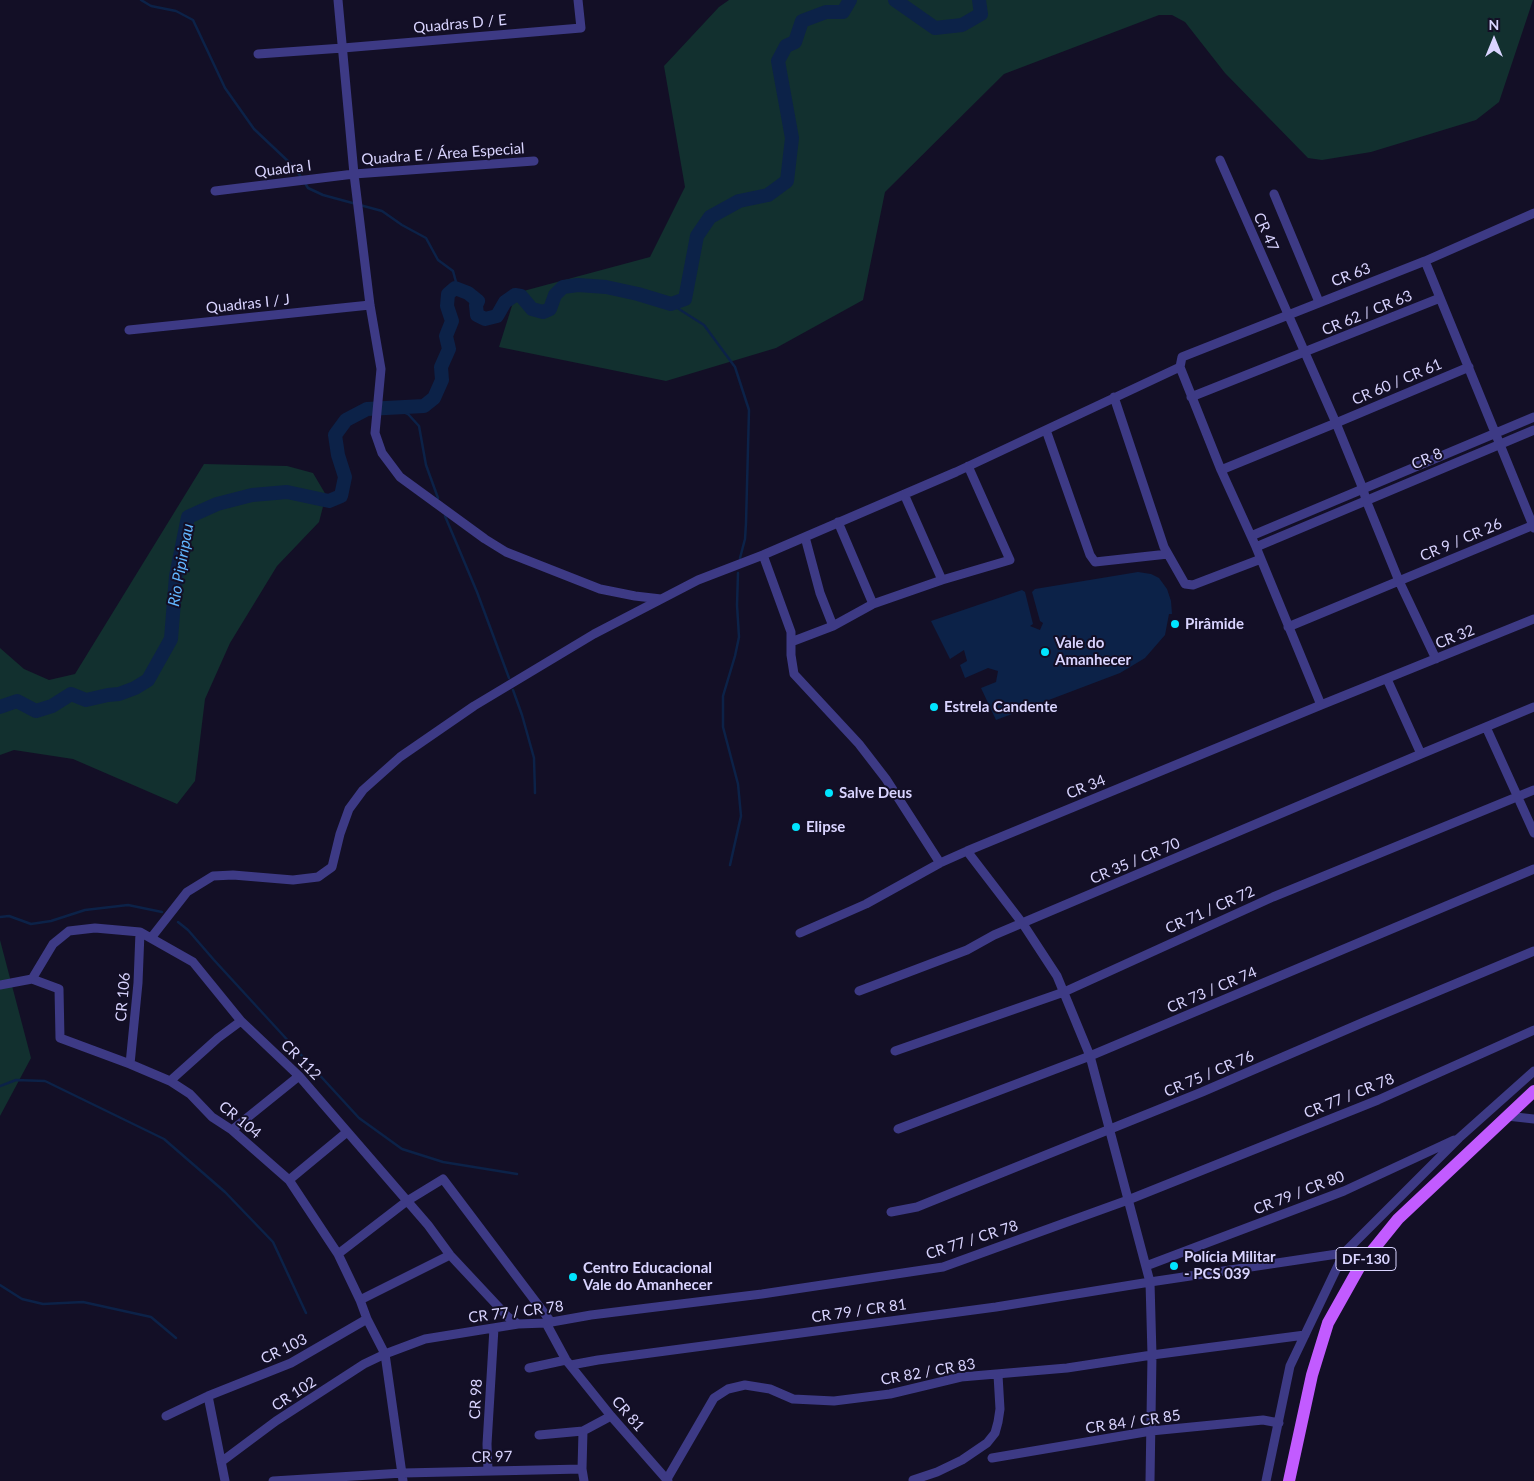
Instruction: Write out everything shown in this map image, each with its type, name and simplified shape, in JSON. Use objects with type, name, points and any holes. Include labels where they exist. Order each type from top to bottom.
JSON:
[{"type":"main road","name":"DF-130","points":[[1288,1481],[1312,1375],[1328,1324],[1360,1266],[1398,1219],[1534,1091]]},
{"type":"street","points":[[338,0],[354,174],[370,305],[381,369],[375,433],[382,453],[400,476],[485,539],[506,552],[600,589],[662,599]]},
{"type":"street","name":"Quadras D / E","points":[[258,54],[580,28],[578,0]]},
{"type":"street","name":"CR 47","points":[[1220,160],[1336,423],[1399,581],[1436,659]]},
{"type":"street","name":"Quadra E / Área Especial","points":[[354,174],[534,161]]},
{"type":"street","name":"Quadra I","points":[[215,191],[354,174]]},
{"type":"street","points":[[1274,194],[1319,302]]},
{"type":"street","name":"CR 63","points":[[1180,367],[1182,357],[1425,261],[1534,213]]},
{"type":"street","points":[[1425,261],[1534,526]]},
{"type":"street","name":"CR 62 / CR 63","points":[[1191,397],[1440,298]]},
{"type":"street","name":"Quadras I / J","points":[[129,330],[370,305]]},
{"type":"street","points":[[152,938],[187,892],[213,876],[233,875],[293,880],[318,877],[332,867],[340,834],[350,808],[363,790],[400,757],[474,706],[594,634],[698,580],[805,537],[968,466],[1180,367],[1221,470],[1256,546],[1321,705]]},
{"type":"street","name":"CR 60 / CR 61","points":[[1221,470],[1469,367]]},
{"type":"street","points":[[1114,397],[1161,537],[1185,584],[1193,585],[1261,559]]},
{"type":"street","points":[[1251,536],[1534,417]]},
{"type":"street","points":[[1046,430],[1094,562],[1168,554]]},
{"type":"street","name":"CR 8","points":[[1256,546],[1534,430]]},
{"type":"street","points":[[792,642],[833,626],[873,604],[942,580],[1010,560],[968,466]]},
{"type":"street","points":[[904,494],[942,580]]},
{"type":"street","points":[[838,522],[873,604]]},
{"type":"street","name":"CR 9 / CR 26","points":[[1288,627],[1534,526]]},
{"type":"street","points":[[805,537],[820,593],[833,626]]},
{"type":"street","points":[[762,555],[791,632],[791,655],[794,674],[859,744],[886,779],[940,863]]},
{"type":"street","name":"CR 32","points":[[1387,679],[1534,619]]},
{"type":"street","points":[[1387,679],[1421,754]]},
{"type":"street","name":"CR 34","points":[[800,934],[866,904],[940,863],[967,851],[1387,679]]},
{"type":"street","name":"CR 35 / CR 70","points":[[859,991],[967,950],[994,935],[1534,707]]},
{"type":"street","points":[[1486,727],[1534,833]]},
{"type":"street","name":"CR 71 / CR 72","points":[[895,1051],[1064,992],[1273,897],[1534,790]]},
{"type":"street","points":[[967,851],[1023,924],[1057,976],[1090,1056],[1150,1282],[1152,1355],[1150,1481]]},
{"type":"street","name":"CR 73 / CR 74","points":[[898,1128],[1090,1056],[1534,869]]},
{"type":"street","name":"CR 112","points":[[32,979],[53,944],[69,931],[94,928],[140,932],[194,962],[241,1021],[299,1076],[428,1225],[450,1255],[508,1317],[518,1324]]},
{"type":"street","name":"CR 106","points":[[130,1064],[138,983],[140,932]]},
{"type":"street","name":"CR 75 / CR 76","points":[[891,1212],[917,1207],[1202,1092],[1534,951]]},
{"type":"street","points":[[0,985],[32,979]]},
{"type":"street","name":"CR 104","points":[[32,979],[59,989],[60,1038],[170,1081],[190,1094],[212,1117],[232,1130],[289,1180],[338,1254],[385,1354],[403,1477]]},
{"type":"street","points":[[170,1081],[218,1038],[241,1021]]},
{"type":"street","name":"CR 77 / CR 78","points":[[385,1354],[425,1338],[518,1324],[548,1323],[762,1294],[943,1267],[1128,1200],[1378,1100],[1534,1030]]},
{"type":"street","points":[[1266,1481],[1290,1366],[1344,1253],[1459,1138],[1534,1071]]},
{"type":"street","points":[[232,1130],[299,1076]]},
{"type":"street","points":[[1507,1116],[1534,1119]]},
{"type":"street","points":[[289,1180],[347,1132]]},
{"type":"street","name":"CR 79 / CR 80","points":[[1146,1266],[1344,1191],[1459,1138]]},
{"type":"street","points":[[1417,1157],[1427,1170]]},
{"type":"street","name":"CR 81","points":[[407,1201],[443,1179],[548,1323],[568,1363],[611,1416],[668,1480]]},
{"type":"street","points":[[338,1254],[407,1201]]},
{"type":"street","name":"CR 79 / CR 81","points":[[529,1368],[996,1307],[1344,1253]]},
{"type":"street","points":[[360,1300],[450,1255]]},
{"type":"street","name":"CR 103","points":[[166,1416],[208,1396],[291,1363],[368,1320]]},
{"type":"street","name":"CR 98","points":[[488,1471],[487,1444],[494,1328]]},
{"type":"street","name":"CR 82 / CR 83","points":[[668,1480],[714,1398],[728,1389],[745,1385],[770,1389],[793,1399],[834,1401],[890,1394],[961,1378],[1067,1368],[1305,1335]]},
{"type":"street","name":"CR 102","points":[[221,1462],[292,1411],[364,1364],[385,1354]]},
{"type":"street","points":[[913,1480],[962,1460],[987,1443],[995,1433],[998,1422],[1000,1409],[998,1375]]},
{"type":"street","points":[[208,1396],[225,1481]]},
{"type":"street","points":[[539,1435],[583,1431],[611,1416]]},
{"type":"street","name":"CR 84 / CR 85","points":[[992,1458],[1151,1431],[1263,1420],[1279,1423]]},
{"type":"street","points":[[583,1431],[582,1469],[584,1481]]},
{"type":"street","name":"CR 97","points":[[273,1481],[403,1477],[488,1471],[582,1469]]},
{"type":"green space","points":[[729,0],[1533,0],[1499,102],[1476,120],[1371,152],[1322,160],[1308,158],[1225,73],[1185,22],[1172,15],[1159,15],[1004,74],[885,192],[863,300],[776,348],[666,381],[499,347],[516,293],[650,257],[685,187],[664,66],[719,7]]},
{"type":"green space","points":[[204,464],[287,466],[313,473],[326,495],[319,522],[277,566],[230,643],[205,699],[195,781],[177,804],[73,759],[14,750],[0,755],[0,648],[24,669],[49,680],[75,674]]},
{"type":"green space","points":[[0,940],[31,1058],[0,1116]]},
{"type":"water","points":[[1138,572],[1151,574],[1159,578],[1167,589],[1171,601],[1172,614],[1169,614],[1165,635],[1145,658],[1120,673],[996,720],[981,688],[996,682],[998,671],[988,668],[965,678],[960,665],[967,661],[964,650],[950,659],[931,621],[1022,590],[1025,592],[1033,624],[1030,626],[1040,630],[1043,623],[1040,621],[1032,592],[1035,589]]},
{"type":"waterway","points":[[141,0],[151,6],[176,11],[193,20],[225,88],[254,129],[290,163],[302,178]]},
{"type":"waterway","name":"Rio Pipiripau","points":[[0,707],[17,701],[36,711],[52,706],[71,694],[86,700],[119,694],[135,688],[148,680],[171,639],[176,576],[188,517],[217,504],[252,495],[287,492],[329,501],[341,496],[345,477],[338,455],[335,435],[346,420],[367,409],[424,406],[434,398],[442,380],[441,367],[449,349],[446,336],[452,321],[447,306],[448,294],[455,288],[468,293],[478,301],[476,305],[477,315],[485,319],[497,316],[505,302],[515,295],[521,296],[532,309],[543,312],[550,309],[555,295],[563,287],[578,285],[606,287],[671,304],[685,299],[697,236],[710,217],[739,201],[768,195],[787,181],[792,138],[778,61],[786,46],[795,42],[802,21],[826,12],[843,12],[850,0]]},
{"type":"waterway","name":"Rio Pipiripau","points":[[895,0],[935,28],[962,25],[981,14],[979,0]]},
{"type":"waterway","points":[[305,183],[308,188],[323,195],[382,211],[426,238],[438,260],[453,271],[456,282],[455,288]]},
{"type":"waterway","points":[[671,304],[704,325],[735,367],[749,410],[746,523],[745,539],[740,558]]},
{"type":"waterway","points":[[393,407],[408,414],[419,426],[426,465],[438,498]]},
{"type":"waterway","points":[[445,516],[477,592],[509,678]]},
{"type":"waterway","points":[[730,865],[741,816],[738,784],[723,727],[723,696],[739,637],[738,573]]},
{"type":"waterway","points":[[513,690],[534,758],[535,793]]},
{"type":"waterway","points":[[0,917],[9,916],[31,924],[51,921],[85,910],[128,905],[162,912]]},
{"type":"waterway","points":[[178,922],[188,930],[359,1118],[402,1149],[443,1162],[517,1174]]},
{"type":"waterway","points":[[0,1086],[16,1080],[45,1081],[164,1139],[225,1192],[273,1242],[306,1313]]},
{"type":"waterway","points":[[0,1285],[22,1299],[43,1304],[83,1302],[151,1317],[176,1338]]},
{"type":"place","name":"Pirâmide","points":[[1175,624]]},
{"type":"place","name":"Vale do Amanhecer","points":[[1045,652]]},
{"type":"place","name":"Estrela Candente","points":[[934,707]]},
{"type":"place","name":"Salve Deus","points":[[829,793]]},
{"type":"place","name":"Elipse","points":[[796,827]]},
{"type":"place","name":"Polícia Militar - PCS 039","points":[[1174,1266]]},
{"type":"place","name":"Centro Educacional Vale do Amanhecer","points":[[573,1277]]}]
